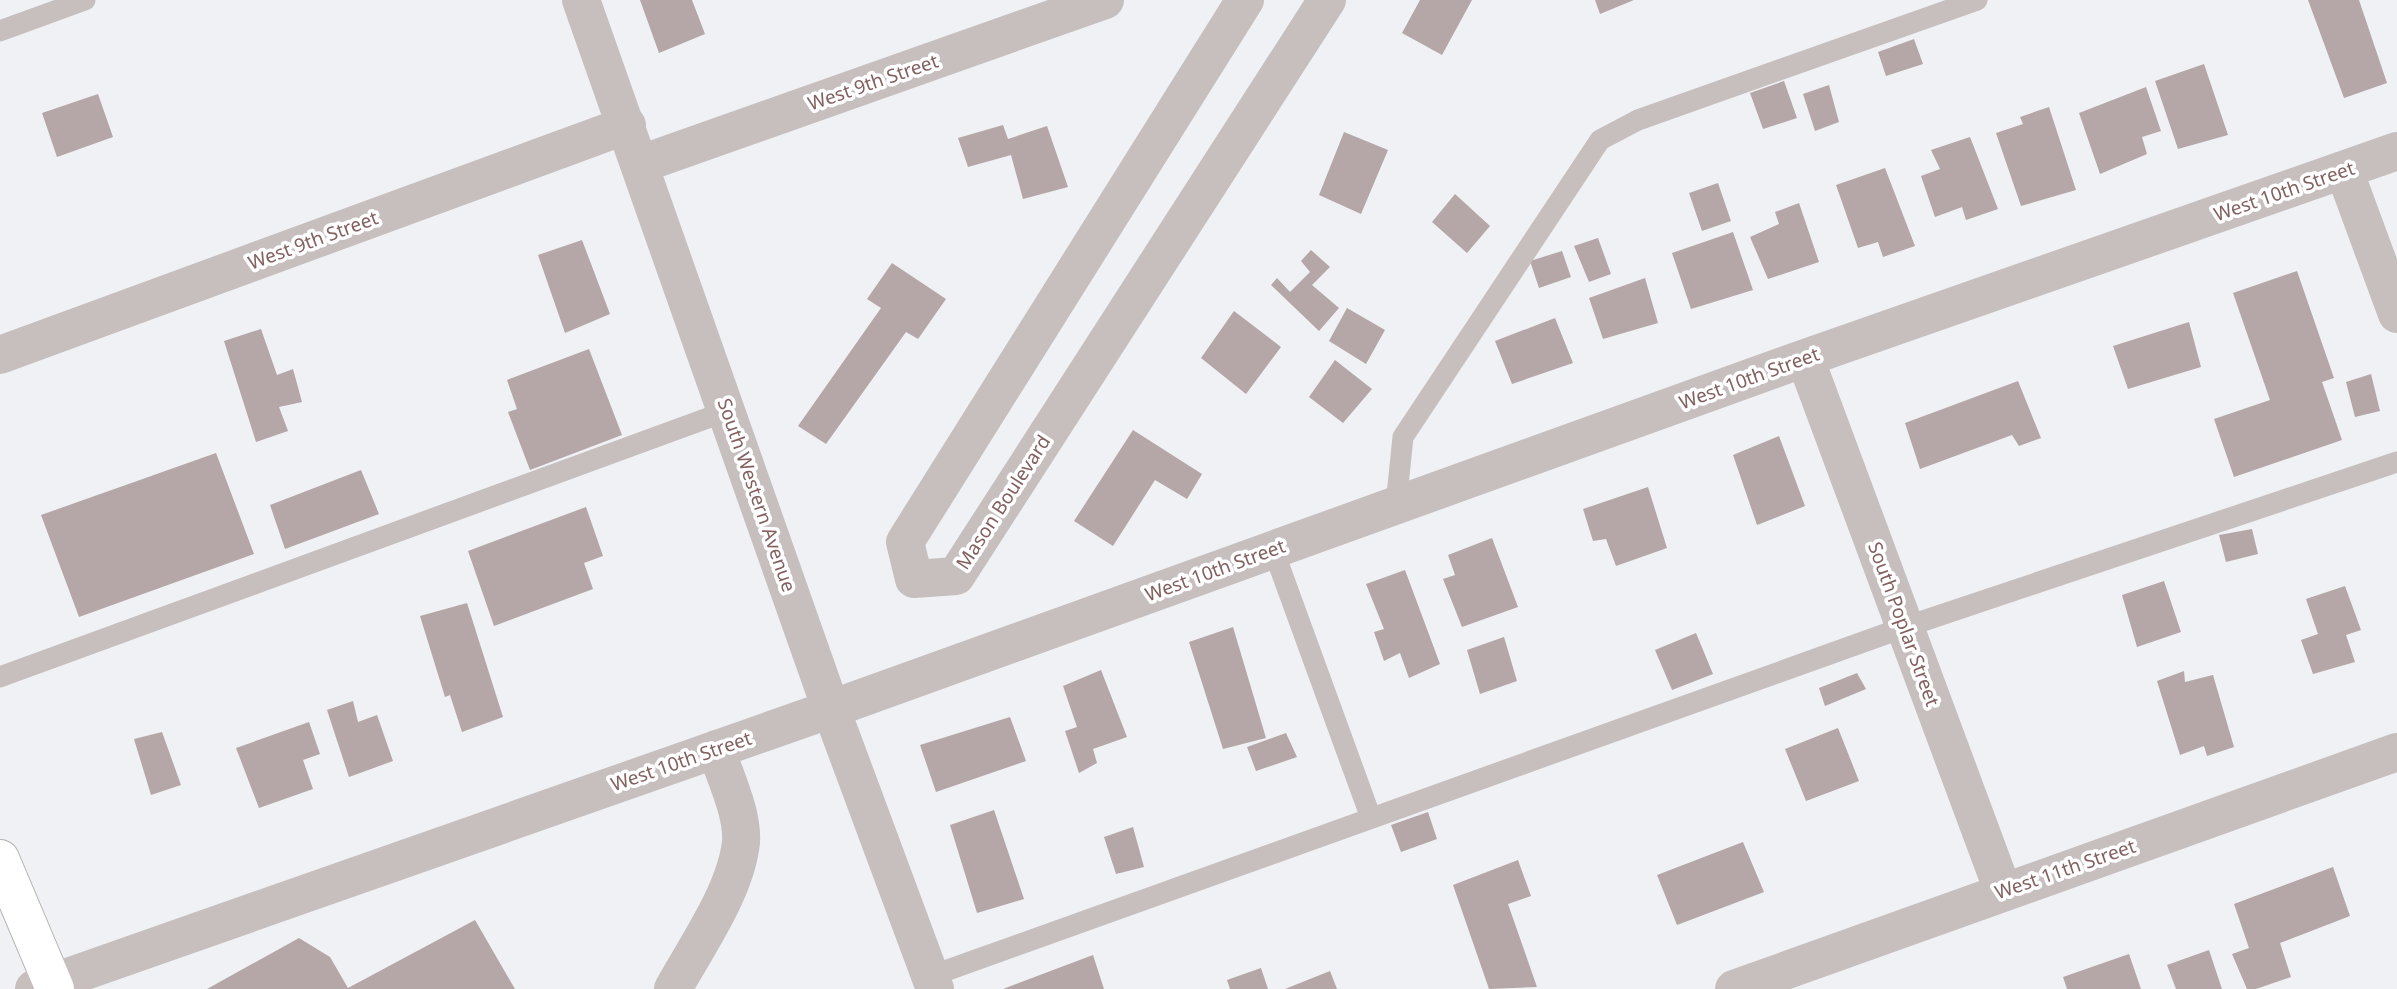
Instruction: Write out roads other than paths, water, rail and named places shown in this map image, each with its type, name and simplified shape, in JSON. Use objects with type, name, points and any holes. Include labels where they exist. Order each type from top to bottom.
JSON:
[{"type":"highway","points":[[0,859],[47,987]]},
{"type":"street","name":"South Western Avenue","points":[[581,0],[831,709],[933,982]]},
{"type":"street","name":"West 9th Street","points":[[641,164],[1105,0]]},
{"type":"street","name":"Mason Boulevard","points":[[1245,0],[905,542],[914,579],[956,576],[1327,0]]},
{"type":"street","name":"West 9th Street","points":[[0,355],[627,125]]},
{"type":"street","name":"West 10th Street","points":[[47,987],[831,709],[1805,358],[2397,151]]},
{"type":"street","points":[[2344,170],[2397,314]]},
{"type":"street","name":"South Poplar Street","points":[[1805,358],[2003,891]]},
{"type":"street","points":[[673,989],[726,891],[741,842],[735,804],[716,749]]},
{"type":"street","name":"West 11th Street","points":[[1734,989],[2397,752]]},
{"type":"lane","points":[[0,31],[85,0]]},
{"type":"lane","points":[[1395,505],[1403,437],[1600,140],[1638,120],[1977,0]]},
{"type":"lane","points":[[0,677],[727,411]]},
{"type":"lane","points":[[933,982],[1371,818],[1905,627],[2397,462]]},
{"type":"lane","points":[[1273,549],[1371,818]]}]
